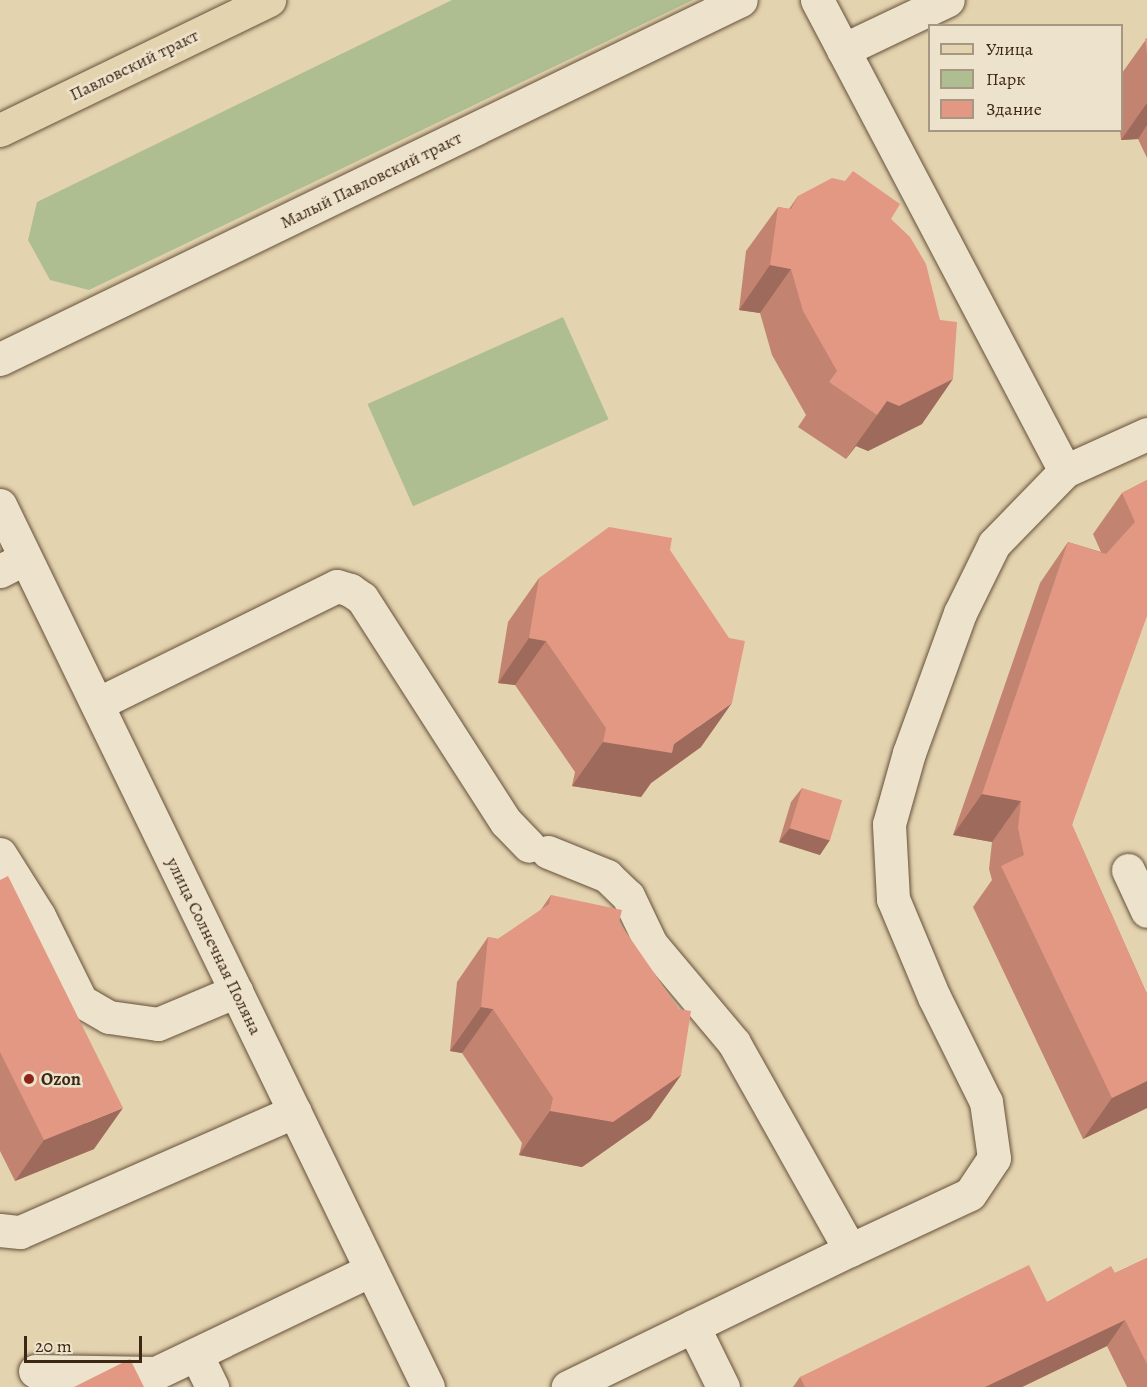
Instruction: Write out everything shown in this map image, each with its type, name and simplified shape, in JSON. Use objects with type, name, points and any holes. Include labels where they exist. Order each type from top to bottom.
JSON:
[{"type":"main road","name":"Павловский тракт","points":[[0,130],[269,0]]},
{"type":"street","name":"Малый Павловский тракт","points":[[0,359],[741,0]]},
{"type":"street","points":[[817,0],[1065,471]]},
{"type":"street","points":[[843,50],[948,0]]},
{"type":"street","points":[[568,1387],[970,1194],[994,1158],[986,1102],[934,998],[893,899],[889,824],[909,753],[960,613],[994,544],[1065,471],[1147,434]]},
{"type":"street","name":"улица Солнечная Поляна","points":[[0,505],[13,564],[97,705],[429,1387]]},
{"type":"street","points":[[97,705],[337,586],[350,590],[362,598],[506,822],[538,849],[607,876],[628,897],[651,944],[734,1043],[850,1250]]},
{"type":"street","points":[[0,854],[39,916],[81,1001],[109,1017],[158,1024],[236,990]]},
{"type":"street","points":[[1128,870],[1147,911]]},
{"type":"street","points":[[7,1235],[295,1111]]},
{"type":"street","points":[[35,1371],[156,1373],[371,1270]]},
{"type":"street","points":[[693,1326],[723,1387]]},
{"type":"street","points":[[196,1354],[212,1387]]},
{"type":"green space","points":[[452,0],[693,0],[89,290],[50,280],[28,240],[37,202]]},
{"type":"green space","points":[[563,317],[609,419],[413,506],[368,404]]},
{"type":"building","points":[[853,171],[900,204],[891,219],[910,237],[926,264],[940,320],[957,322],[953,379],[899,406],[887,401],[877,415],[829,382],[837,371],[803,311],[791,269],[770,265],[778,207],[791,209],[798,196],[832,178],[845,181]]},
{"type":"building","points":[[1147,480],[1147,616],[1072,825],[1147,994],[1147,1081],[1112,1098],[1001,866],[1024,855],[1018,828],[1021,801],[982,794],[1068,542],[1106,554],[1135,522],[1122,493]]},
{"type":"building","points":[[609,527],[672,538],[670,550],[729,638],[745,641],[732,703],[674,744],[672,753],[603,742],[606,728],[546,641],[529,638],[539,578]]},
{"type":"building","points":[[802,788],[842,800],[830,840],[790,828]]},
{"type":"building","points":[[8,876],[123,1108],[44,1140],[0,1052],[0,880]]},
{"type":"building","points":[[551,895],[622,910],[619,922],[679,1009],[691,1011],[681,1075],[613,1122],[550,1111],[553,1098],[493,1009],[481,1007],[488,937],[498,939],[549,904]]},
{"type":"building","points":[[1147,1258],[1147,1364],[1125,1320],[985,1387],[805,1387],[800,1377],[1029,1265],[1047,1302],[1111,1266],[1115,1273]]},
{"type":"building","points":[[130,1359],[144,1387],[74,1387]]},
{"type":"place","name":"Ozon","points":[[29,1079]]}]
